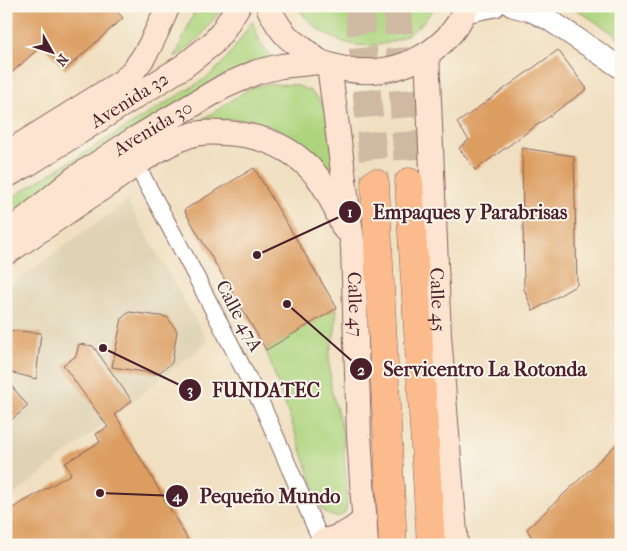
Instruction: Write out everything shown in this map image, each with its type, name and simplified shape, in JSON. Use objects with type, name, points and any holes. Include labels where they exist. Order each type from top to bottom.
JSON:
[{"type":"highway","points":[[410,182],[431,545]]},
{"type":"highway","points":[[375,184],[393,545]]},
{"type":"main road","points":[[6,154],[123,81],[131,74],[152,42],[168,6]]},
{"type":"main road","name":"Avenida 32","points":[[6,176],[184,66],[213,43],[238,6]]},
{"type":"main road","points":[[268,6],[285,35],[325,63],[349,70],[369,72],[390,70],[409,64],[427,54],[442,43],[455,28],[466,9]]},
{"type":"main road","name":"Calle 45","points":[[427,54],[439,335],[456,545]]},
{"type":"main road","name":"Avenida 30","points":[[6,235],[75,178],[132,140],[223,87],[248,76],[281,66],[325,63]]},
{"type":"main road","name":"Calle 47","points":[[325,63],[354,248],[359,435],[366,545]]},
{"type":"main road","points":[[6,253],[136,164],[166,146],[189,136],[209,132],[250,135],[284,148],[302,160],[318,176],[354,248]]},
{"type":"main road","points":[[322,543],[342,536],[354,529],[365,519]]},
{"type":"street","points":[[466,9],[495,6]]},
{"type":"street","points":[[512,6],[531,11],[548,19],[621,68]]},
{"type":"street","name":"Calle 47A","points":[[136,164],[262,405],[322,543]]},
{"type":"shaded area","points":[[127,201],[208,342],[6,501],[6,289]]},
{"type":"green space","points":[[197,6],[222,6],[202,34],[175,57]]},
{"type":"green space","points":[[298,6],[435,6],[426,19],[414,30],[401,38],[373,46],[343,42],[328,35],[311,23]]},
{"type":"green space","points":[[566,6],[621,6],[621,39],[617,39],[614,34],[576,9]]},
{"type":"green space","points":[[252,21],[260,42],[272,59],[6,221],[6,201],[208,77],[227,58]]},
{"type":"green space","points":[[271,84],[296,85],[310,91],[318,98],[330,117],[337,181],[329,169],[308,148],[270,126],[242,120],[199,122],[247,90]]},
{"type":"green space","points":[[337,308],[335,331],[329,355],[331,389],[343,432],[347,508],[342,515],[336,517],[322,509],[266,350]]},
{"type":"building","points":[[6,6],[112,6],[123,18],[65,70],[42,45],[6,78]]},
{"type":"building","points":[[558,50],[587,89],[475,170],[459,148],[469,140],[457,123]]},
{"type":"building","points":[[522,148],[574,156],[577,285],[533,311],[524,289]]},
{"type":"building","points":[[254,168],[337,308],[266,350],[184,210]]},
{"type":"building","points":[[129,312],[167,317],[177,331],[172,363],[157,374],[112,367],[122,318]]},
{"type":"building","points":[[6,330],[41,333],[36,379],[6,371]]},
{"type":"building","points":[[79,344],[93,346],[132,401],[115,414],[191,545],[6,545],[6,512],[71,474],[65,463],[100,442],[96,434],[108,427],[63,365],[76,356]]},
{"type":"building","points":[[6,379],[28,406],[6,424]]},
{"type":"building","points":[[621,440],[621,545],[536,545],[527,529]]},
{"type":"tunnel","points":[[359,6],[375,183]]},
{"type":"tunnel","points":[[397,6],[409,182]]},
{"type":"place","name":"Empaques y Parabrisas","points":[[257,255]]},
{"type":"place","name":"Servicentro La Rotonda","points":[[287,304]]},
{"type":"place","name":"FUNDATEC","points":[[103,348]]},
{"type":"place","name":"Pequeño Mundo","points":[[100,493]]}]
